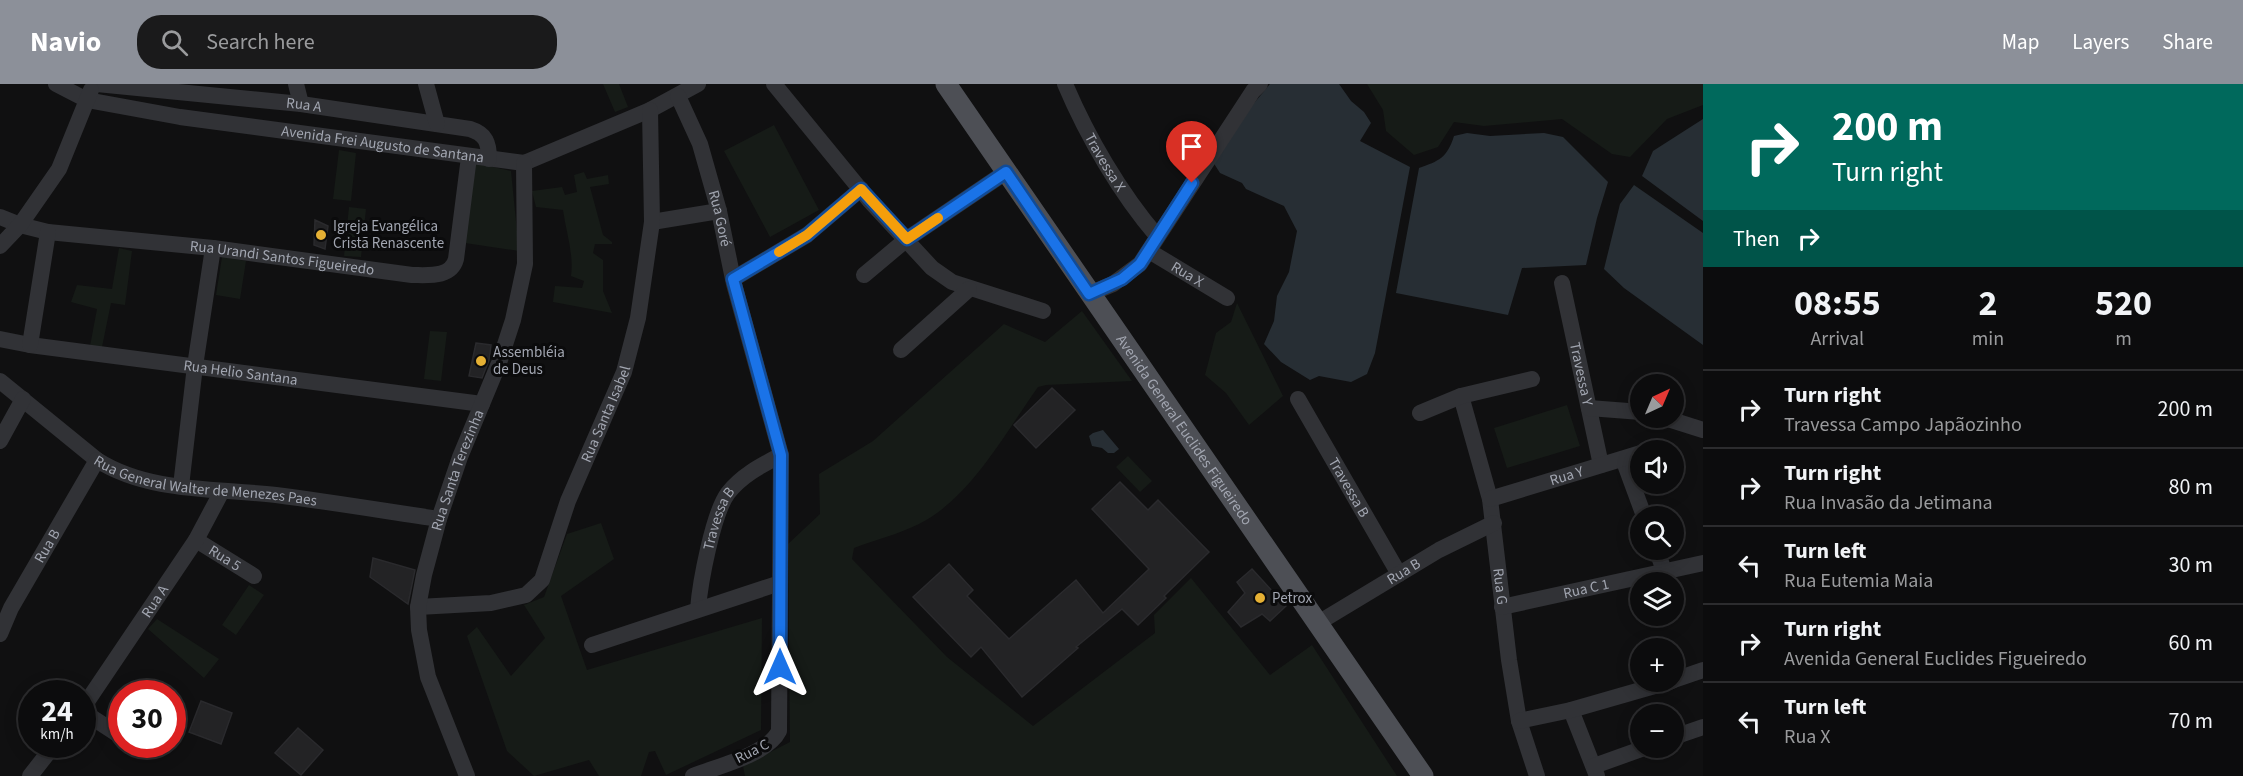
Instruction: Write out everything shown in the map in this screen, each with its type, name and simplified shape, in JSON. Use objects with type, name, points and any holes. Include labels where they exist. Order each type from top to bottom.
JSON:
[{"type":"main road","name":"Avenida General Euclides Figueiredo","points":[[946,84],[1423,776]]},
{"type":"street","name":"Avenida Frei Augusto de Santana","points":[[56,84],[93,89],[180,117],[524,163],[650,110],[698,84]]},
{"type":"street","points":[[296,84],[301,104]]},
{"type":"street","points":[[426,84],[437,124]]},
{"type":"street","points":[[774,84],[861,189],[944,278],[969,289],[1043,311]]},
{"type":"street","name":"Travessa X","points":[[1065,84],[1093,140],[1142,219],[1153,243]]},
{"type":"street","points":[[1089,294],[1122,279],[1140,264],[1253,91],[1260,84]]},
{"type":"street","name":"Rua A","points":[[93,89],[301,104],[473,129],[481,133],[488,143],[489,159]]},
{"type":"street","points":[[0,246],[20,225],[58,169],[93,89]]},
{"type":"street","name":"Rua Goré","points":[[678,96],[700,144],[719,211],[733,279],[781,455],[780,721],[776,737]]},
{"type":"street","name":"Rua Santa Isabel","points":[[418,608],[468,606],[511,599],[526,595],[542,580],[568,501],[608,411],[629,356],[638,318],[652,222],[650,110]]},
{"type":"street","name":"Rua Urandi Santos Figueiredo","points":[[0,217],[48,232],[213,248],[412,275],[444,273],[453,267],[456,259],[469,157]]},
{"type":"street","name":"Rua Santa Terezinha","points":[[467,776],[429,677],[420,636],[418,608],[424,576],[460,457],[506,345],[525,264],[524,163]]},
{"type":"street","points":[[864,275],[907,239],[1006,172]]},
{"type":"street","points":[[733,279],[807,235],[861,189]]},
{"type":"street","points":[[652,222],[719,211]]},
{"type":"street","points":[[30,345],[48,232]]},
{"type":"street","name":"Rua X","points":[[1153,243],[1227,298]]},
{"type":"street","points":[[181,486],[195,366],[213,248]]},
{"type":"street","name":"Travessa Y","points":[[1562,283],[1601,465]]},
{"type":"street","points":[[901,350],[969,289]]},
{"type":"street","name":"Rua Helio Santana","points":[[0,339],[30,345],[482,404]]},
{"type":"street","points":[[1420,413],[1461,396],[1532,379]]},
{"type":"street","name":"Rua General Walter de Menezes Paes","points":[[0,381],[97,460],[123,474],[158,483],[274,495],[440,519]]},
{"type":"street","name":"Rua G","points":[[1461,396],[1490,499],[1502,607],[1519,721],[1537,776]]},
{"type":"street","points":[[0,441],[22,399]]},
{"type":"street","name":"Travessa B","points":[[1298,399],[1399,574]]},
{"type":"street","points":[[1589,408],[1630,411]]},
{"type":"street","points":[[1684,424],[1703,430]]},
{"type":"street","name":"Travessa B","points":[[698,609],[708,553],[723,501],[744,477],[781,455]]},
{"type":"street","name":"Rua Y","points":[[1490,499],[1630,457]]},
{"type":"street","points":[[1623,459],[1640,506]]},
{"type":"street","name":"Rua B","points":[[0,634],[15,601],[97,460]]},
{"type":"street","name":"Rua A","points":[[96,689],[196,540],[222,491]]},
{"type":"street","name":"Rua B","points":[[1318,623],[1457,541],[1494,523]]},
{"type":"street","name":"Rua 5","points":[[196,540],[254,576]]},
{"type":"street","name":"Rua C 1","points":[[1669,572],[1703,563]]},
{"type":"street","name":"Rua C 1","points":[[1502,607],[1630,580]]},
{"type":"street","points":[[592,645],[780,583]]},
{"type":"street","points":[[1684,677],[1703,670]]},
{"type":"street","points":[[1519,721],[1571,710],[1634,692]]},
{"type":"street","points":[[1571,710],[1595,771],[1630,755]]},
{"type":"street","points":[[1684,734],[1703,727]]},
{"type":"street","name":"Rua C","points":[[693,776],[759,751],[776,737]]},
{"type":"street","points":[[30,776],[44,758]]},
{"type":"shaded area","points":[[603,84],[619,84],[628,107],[615,112]]},
{"type":"shaded area","points":[[1270,84],[1339,84],[1371,123],[1360,141],[1410,167],[1375,353],[1367,374],[1351,382],[1319,376],[1310,380],[1281,362],[1264,344],[1274,321],[1277,296],[1289,272],[1297,231],[1284,206],[1246,189],[1242,183],[1220,173],[1213,162],[1245,114]]},
{"type":"shaded area","points":[[1367,84],[1703,84],[1703,105],[1667,119],[1630,157],[1612,154],[1562,119],[1484,126],[1454,122],[1438,147],[1414,155],[1386,131],[1383,110]]},
{"type":"shaded area","points":[[1703,119],[1703,221],[1642,176],[1653,151]]},
{"type":"shaded area","points":[[774,125],[819,210],[770,237],[724,151]]},
{"type":"shaded area","points":[[1467,133],[1490,136],[1544,133],[1563,137],[1608,182],[1586,265],[1522,268],[1508,315],[1396,293],[1419,168],[1441,158],[1454,136]]},
{"type":"shaded area","points":[[339,150],[356,153],[351,201],[333,199]]},
{"type":"shaded area","points":[[475,163],[511,171],[519,251],[465,243]]},
{"type":"shaded area","points":[[584,172],[587,179],[608,175],[609,184],[590,187],[603,235],[612,242],[612,244],[595,244],[593,253],[603,260],[603,291],[612,313],[553,302],[555,286],[582,288],[584,281],[571,276],[571,251],[563,210],[536,207],[532,191],[562,187],[565,195],[577,192],[574,175]]},
{"type":"shaded area","points":[[1634,185],[1703,233],[1703,345],[1624,288],[1604,269],[1620,204]]},
{"type":"shaded area","points":[[349,207],[366,209],[361,257],[344,256]]},
{"type":"shaded area","points":[[119,248],[132,251],[125,305],[111,303],[102,347],[90,346],[97,309],[71,302],[77,285],[112,289]]},
{"type":"shaded area","points":[[222,257],[246,261],[240,299],[216,295]]},
{"type":"shaded area","points":[[1237,303],[1283,396],[1249,425],[1226,393],[1205,375],[1216,333],[1231,322]]},
{"type":"shaded area","points":[[1082,311],[1132,381],[1038,387],[986,463],[955,498],[938,513],[919,524],[854,548],[852,559],[947,657],[1033,726],[1155,633],[1154,615],[1191,578],[1270,675],[1312,645],[1397,776],[745,776],[743,766],[790,742],[788,544],[820,514],[819,474],[873,441],[1004,324],[1045,342]]},
{"type":"shaded area","points":[[430,331],[447,332],[441,381],[424,379]]},
{"type":"shaded area","points":[[1567,405],[1580,446],[1507,468],[1494,428]]},
{"type":"shaded area","points":[[1103,430],[1119,449],[1114,453],[1108,453],[1102,448],[1092,446],[1089,436]]},
{"type":"shaded area","points":[[1128,456],[1152,481],[1140,492],[1116,467]]},
{"type":"shaded area","points":[[601,523],[614,559],[561,596],[587,670],[762,618],[761,730],[666,775],[655,751],[649,752],[641,776],[599,776],[589,760],[534,776],[507,751],[467,636],[477,627],[511,676],[545,638],[524,605],[544,597],[567,534]]},
{"type":"shaded area","points":[[249,585],[264,595],[236,635],[222,625]]},
{"type":"shaded area","points":[[157,619],[219,659],[204,678],[148,629]]},
{"type":"building","name":"Igreja Evangélica Cristã Renascente","points":[[315,220],[328,226],[325,249],[314,245]]},
{"type":"building","name":"Assembléia de Deus","points":[[476,343],[491,345],[489,360],[482,378],[469,376]]},
{"type":"building","points":[[1052,388],[1075,410],[1036,448],[1014,425]]},
{"type":"building","points":[[1120,482],[1148,510],[1158,500],[1209,552],[1138,625],[1122,609],[1076,647],[1078,648],[1022,697],[981,647],[971,657],[913,597],[949,564],[973,590],[967,596],[1009,639],[1076,580],[1103,613],[1149,569],[1092,509]]},
{"type":"building","points":[[373,558],[415,570],[408,604],[370,577]]},
{"type":"building","name":"Petrox","points":[[1252,569],[1286,606],[1270,621],[1262,614],[1241,627],[1228,612],[1245,593],[1237,582]]},
{"type":"building","points":[[201,701],[232,713],[221,744],[189,732]]},
{"type":"building","points":[[298,728],[323,750],[301,775],[275,753]]},
{"type":"slow traffic","points":[[779,252],[807,235],[861,189],[907,239],[938,218]]},
{"type":"place","name":"Igreja Evangélica Cristã Renascente","points":[[321,235]]},
{"type":"place","name":"Assembléia de Deus","points":[[481,361]]},
{"type":"place","name":"Petrox","points":[[1260,598]]},
{"type":"route","points":[[780,667],[781,455],[733,279],[807,235],[861,189],[907,239],[1006,172],[1089,294],[1122,279],[1140,264],[1192,183]]}]
